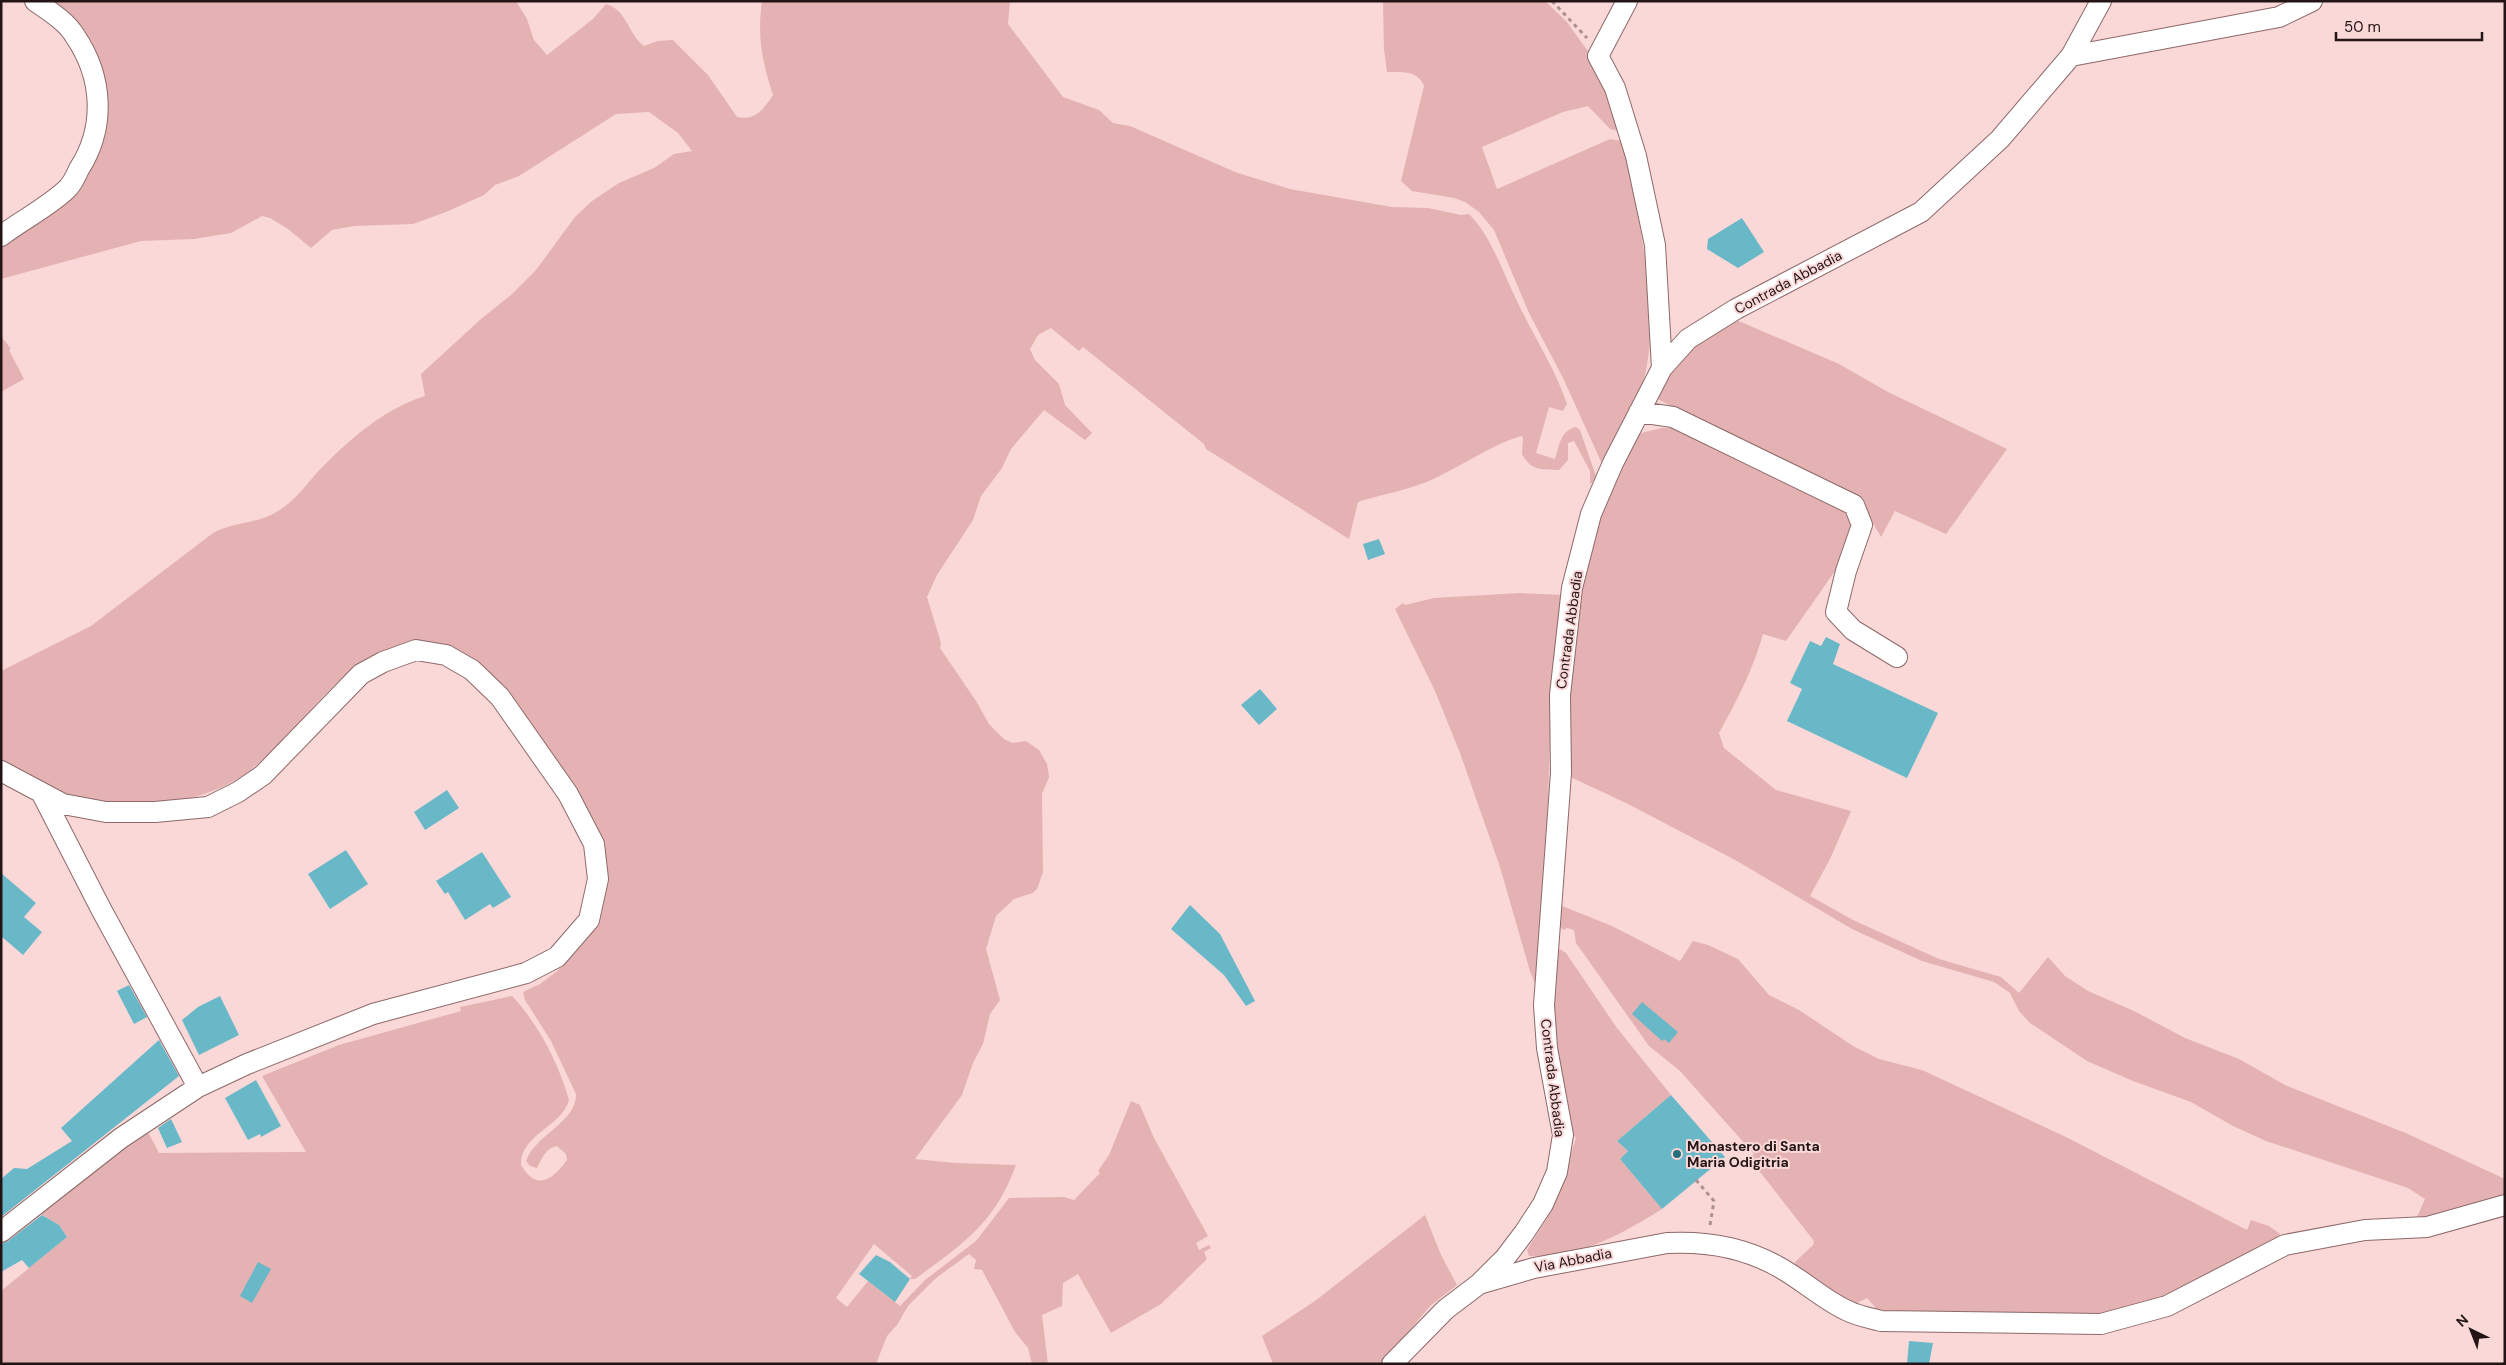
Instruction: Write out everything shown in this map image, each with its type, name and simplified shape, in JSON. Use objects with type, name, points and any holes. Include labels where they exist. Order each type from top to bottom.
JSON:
[{"type":"street","points":[[1,236],[68,188],[87,158],[99,121],[97,88],[88,59],[75,35],[58,17],[35,1]]},
{"type":"street","points":[[1627,1],[1598,56],[1615,88],[1633,147],[1655,246],[1662,368]]},
{"type":"street","name":"Contrada Abbadia","points":[[1479,1284],[1506,1258],[1524,1233],[1543,1204],[1557,1172],[1563,1135],[1547,1048],[1544,1005],[1561,773],[1560,695],[1571,598],[1591,514],[1613,463],[1662,368],[1688,339],[1736,309],[1921,212],[2000,139],[2071,56],[2101,1]]},
{"type":"street","points":[[2071,56],[2279,16],[2312,1]]},
{"type":"street","points":[[1639,412],[1673,418],[1854,505],[1862,525],[1846,571],[1836,612],[1852,630],[1897,657]]},
{"type":"street","points":[[1,771],[63,804],[106,812],[155,812],[208,807],[238,792],[264,775],[361,674],[383,662],[416,650],[446,655],[472,670],[500,697],[568,794],[594,844],[598,878],[589,920],[557,957],[526,973],[373,1014],[247,1064],[198,1087],[121,1138],[1,1232]]},
{"type":"street","points":[[42,794],[101,909],[198,1087]]},
{"type":"street","name":"Via Abbadia","points":[[1392,1364],[1446,1309],[1479,1284],[1534,1268],[1648,1246],[1686,1242],[1704,1243],[1741,1251],[1782,1268],[1847,1311],[1881,1321],[2101,1324],[2167,1306],[2285,1245],[2365,1230],[2427,1227],[2505,1205]]},
{"type":"path","points":[[1552,1],[1590,42],[1598,56]]},
{"type":"path","points":[[1696,1180],[1714,1201],[1709,1232],[1704,1243]]},
{"type":"shaded area","points":[[42,1],[516,1],[527,19],[534,40],[547,55],[593,19],[606,4],[619,11],[634,35],[644,46],[658,41],[673,40],[708,75],[737,117],[743,118],[758,113],[773,95],[760,38],[762,1],[1010,1],[1008,24],[1063,97],[1099,110],[1113,123],[1130,126],[1235,172],[1290,189],[1392,207],[1428,208],[1461,215],[1469,214],[1485,234],[1523,314],[1544,352],[1567,404],[1563,411],[1549,407],[1536,453],[1555,459],[1564,435],[1576,427],[1580,430],[1597,479],[1590,484],[1590,471],[1574,441],[1568,443],[1568,460],[1559,470],[1547,469],[1537,468],[1525,460],[1522,454],[1523,438],[1521,436],[1496,446],[1424,483],[1358,502],[1349,539],[1206,449],[1204,444],[1083,347],[1079,351],[1051,328],[1038,335],[1030,349],[1035,360],[1059,384],[1065,405],[1092,433],[1085,440],[1044,410],[1011,449],[1002,468],[981,496],[973,520],[937,575],[927,597],[941,643],[940,648],[976,701],[989,724],[1004,739],[1012,743],[1026,741],[1039,750],[1047,764],[1049,777],[1042,794],[1043,872],[1037,889],[1033,893],[1014,899],[996,916],[986,949],[1000,1000],[990,1014],[983,1044],[973,1063],[962,1095],[915,1159],[955,1163],[1016,1165],[1008,1185],[987,1217],[976,1231],[948,1255],[915,1279],[910,1279],[912,1276],[874,1244],[836,1298],[847,1307],[868,1281],[900,1306],[925,1280],[976,1241],[1009,1198],[1064,1197],[1074,1200],[1100,1173],[1098,1171],[1109,1155],[1131,1101],[1140,1105],[1154,1138],[1208,1236],[1196,1243],[1199,1250],[1209,1245],[1211,1248],[1204,1252],[1207,1259],[1161,1304],[1111,1333],[1078,1274],[1063,1283],[1062,1306],[1042,1315],[1048,1364],[1032,1364],[1028,1348],[1015,1332],[982,1270],[974,1269],[976,1260],[969,1254],[936,1278],[908,1306],[897,1325],[887,1336],[876,1364],[1,1364],[1,1291],[67,1237],[59,1225],[41,1214],[147,1130],[159,1153],[306,1152],[262,1076],[339,1045],[461,1011],[460,1007],[512,996],[539,1031],[560,1072],[569,1100],[565,1109],[558,1117],[527,1146],[522,1154],[521,1165],[533,1178],[545,1180],[556,1173],[567,1160],[566,1154],[557,1146],[547,1151],[537,1168],[530,1166],[526,1161],[538,1143],[570,1112],[575,1104],[576,1094],[551,1041],[525,1000],[523,992],[540,984],[570,958],[584,931],[592,862],[552,768],[452,648],[416,643],[385,650],[357,666],[332,688],[259,763],[232,782],[198,796],[162,804],[143,805],[106,804],[77,798],[55,790],[1,764],[1,671],[91,626],[213,533],[271,515],[288,504],[351,440],[393,410],[425,396],[421,374],[481,319],[511,295],[536,270],[575,217],[592,201],[619,183],[654,168],[674,154],[692,151],[678,133],[649,112],[616,114],[519,176],[495,185],[484,195],[413,224],[354,226],[332,230],[311,248],[288,229],[270,218],[262,216],[231,233],[194,239],[141,241],[1,279],[1,242],[60,202],[102,93]]},
{"type":"shaded area","points":[[1383,1],[1545,1],[1567,22],[1601,72],[1619,131],[1610,129],[1588,106],[1563,112],[1482,147],[1497,189],[1610,139],[1622,141],[1646,262],[1650,325],[1648,355],[1643,383],[1630,415],[1603,466],[1563,378],[1529,313],[1494,230],[1479,212],[1465,202],[1454,198],[1412,191],[1401,181],[1424,86],[1418,77],[1409,73],[1387,72],[1384,49]]},
{"type":"shaded area","points":[[1734,319],[1839,364],[1888,392],[2007,449],[1946,534],[1895,511],[1881,537],[1865,510],[1654,397],[1679,362],[1698,341],[1709,332]]},
{"type":"shaded area","points":[[1,336],[11,349],[9,350],[24,379],[1,392]]},
{"type":"shaded area","points":[[1662,428],[1679,428],[1840,503],[1853,519],[1858,533],[1842,561],[1786,641],[1763,634],[1738,697],[1719,733],[1724,748],[1776,790],[1851,811],[1830,859],[1810,896],[1853,920],[1939,959],[2001,977],[2019,993],[2048,957],[2065,976],[2088,991],[2134,1011],[2185,1038],[2239,1059],[2285,1085],[2408,1134],[2505,1179],[2505,1203],[2449,1222],[2397,1232],[2335,1233],[2277,1245],[2274,1243],[2246,1256],[2167,1300],[2139,1312],[2112,1320],[1989,1323],[1887,1320],[1878,1316],[1875,1307],[1867,1298],[1853,1305],[1797,1269],[1795,1262],[1813,1245],[1814,1241],[1749,1158],[1754,1154],[1680,1071],[1649,1046],[1576,943],[1574,930],[1567,928],[1564,930],[1557,925],[1557,904],[1612,926],[1680,961],[1693,941],[1708,945],[1738,959],[1769,995],[1799,1010],[1853,1046],[1879,1059],[1922,1070],[2066,1137],[2247,1230],[2251,1220],[2269,1226],[2280,1234],[2277,1239],[2314,1229],[2402,1228],[2413,1226],[2425,1199],[2408,1188],[2266,1141],[2233,1126],[2191,1102],[2133,1081],[2087,1061],[2030,1023],[2019,1011],[2010,993],[1994,982],[1922,961],[1852,929],[1737,861],[1628,804],[1562,773],[1564,722],[1571,647],[1578,597],[1595,521],[1608,487],[1637,434]]},
{"type":"shaded area","points":[[1520,593],[1564,595],[1551,711],[1546,859],[1537,989],[1500,867],[1460,753],[1435,691],[1395,609],[1403,603],[1405,605],[1434,598]]},
{"type":"shaded area","points":[[1560,949],[1566,953],[1617,1028],[1671,1095],[1617,1141],[1628,1151],[1620,1159],[1662,1209],[1599,1243],[1565,1253],[1529,1256],[1527,1250],[1546,1220],[1558,1195],[1576,1138],[1570,1131],[1553,1017],[1557,952]]},
{"type":"shaded area","points":[[1425,1215],[1441,1255],[1457,1285],[1430,1306],[1382,1364],[1273,1364],[1262,1336],[1315,1301]]},
{"type":"building","points":[[1742,218],[1764,252],[1738,268],[1707,249],[1708,239]]},
{"type":"building","points":[[1379,539],[1385,554],[1368,560],[1363,544]]},
{"type":"building","points":[[1826,637],[1840,644],[1833,664],[1938,713],[1907,778],[1787,721],[1802,689],[1790,683],[1810,641],[1821,646]]},
{"type":"building","points":[[1260,689],[1277,709],[1259,725],[1241,705]]},
{"type":"building","points":[[447,790],[459,808],[425,830],[414,812]]},
{"type":"building","points":[[346,850],[368,884],[330,909],[308,874]]},
{"type":"building","points":[[482,852],[511,897],[493,908],[490,904],[465,920],[448,892],[445,894],[436,881]]},
{"type":"building","points":[[1,873],[36,903],[24,917],[42,932],[23,955],[1,936]]},
{"type":"building","points":[[1190,905],[1220,934],[1255,1001],[1246,1006],[1224,975],[1171,929]]},
{"type":"building","points":[[129,985],[147,1017],[134,1024],[117,991]]},
{"type":"building","points":[[220,996],[239,1035],[199,1055],[182,1020],[198,1007]]},
{"type":"building","points":[[1642,1002],[1678,1032],[1669,1043],[1664,1039],[1662,1041],[1632,1014]]},
{"type":"building","points":[[159,1040],[179,1076],[1,1217],[1,1179],[14,1168],[27,1169],[72,1141],[61,1128]]},
{"type":"building","points":[[256,1080],[281,1126],[261,1137],[260,1134],[248,1140],[225,1098]]},
{"type":"building","name":"Monastero di Santa Maria Odigitria","points":[[1671,1095],[1725,1157],[1662,1209],[1620,1159],[1628,1151],[1617,1141]]},
{"type":"building","points":[[171,1119],[182,1142],[167,1148],[158,1128]]},
{"type":"building","points":[[42,1215],[59,1225],[67,1237],[29,1268],[22,1260],[1,1272],[1,1244],[8,1241]]},
{"type":"building","points":[[876,1255],[890,1262],[910,1279],[895,1302],[859,1274]]},
{"type":"building","points":[[258,1262],[271,1269],[252,1303],[240,1296]]},
{"type":"building","points":[[1909,1341],[1933,1343],[1929,1364],[1907,1364]]},
{"type":"place","name":"Monastero di Santa Maria Odigitria","points":[[1677,1154]]}]
